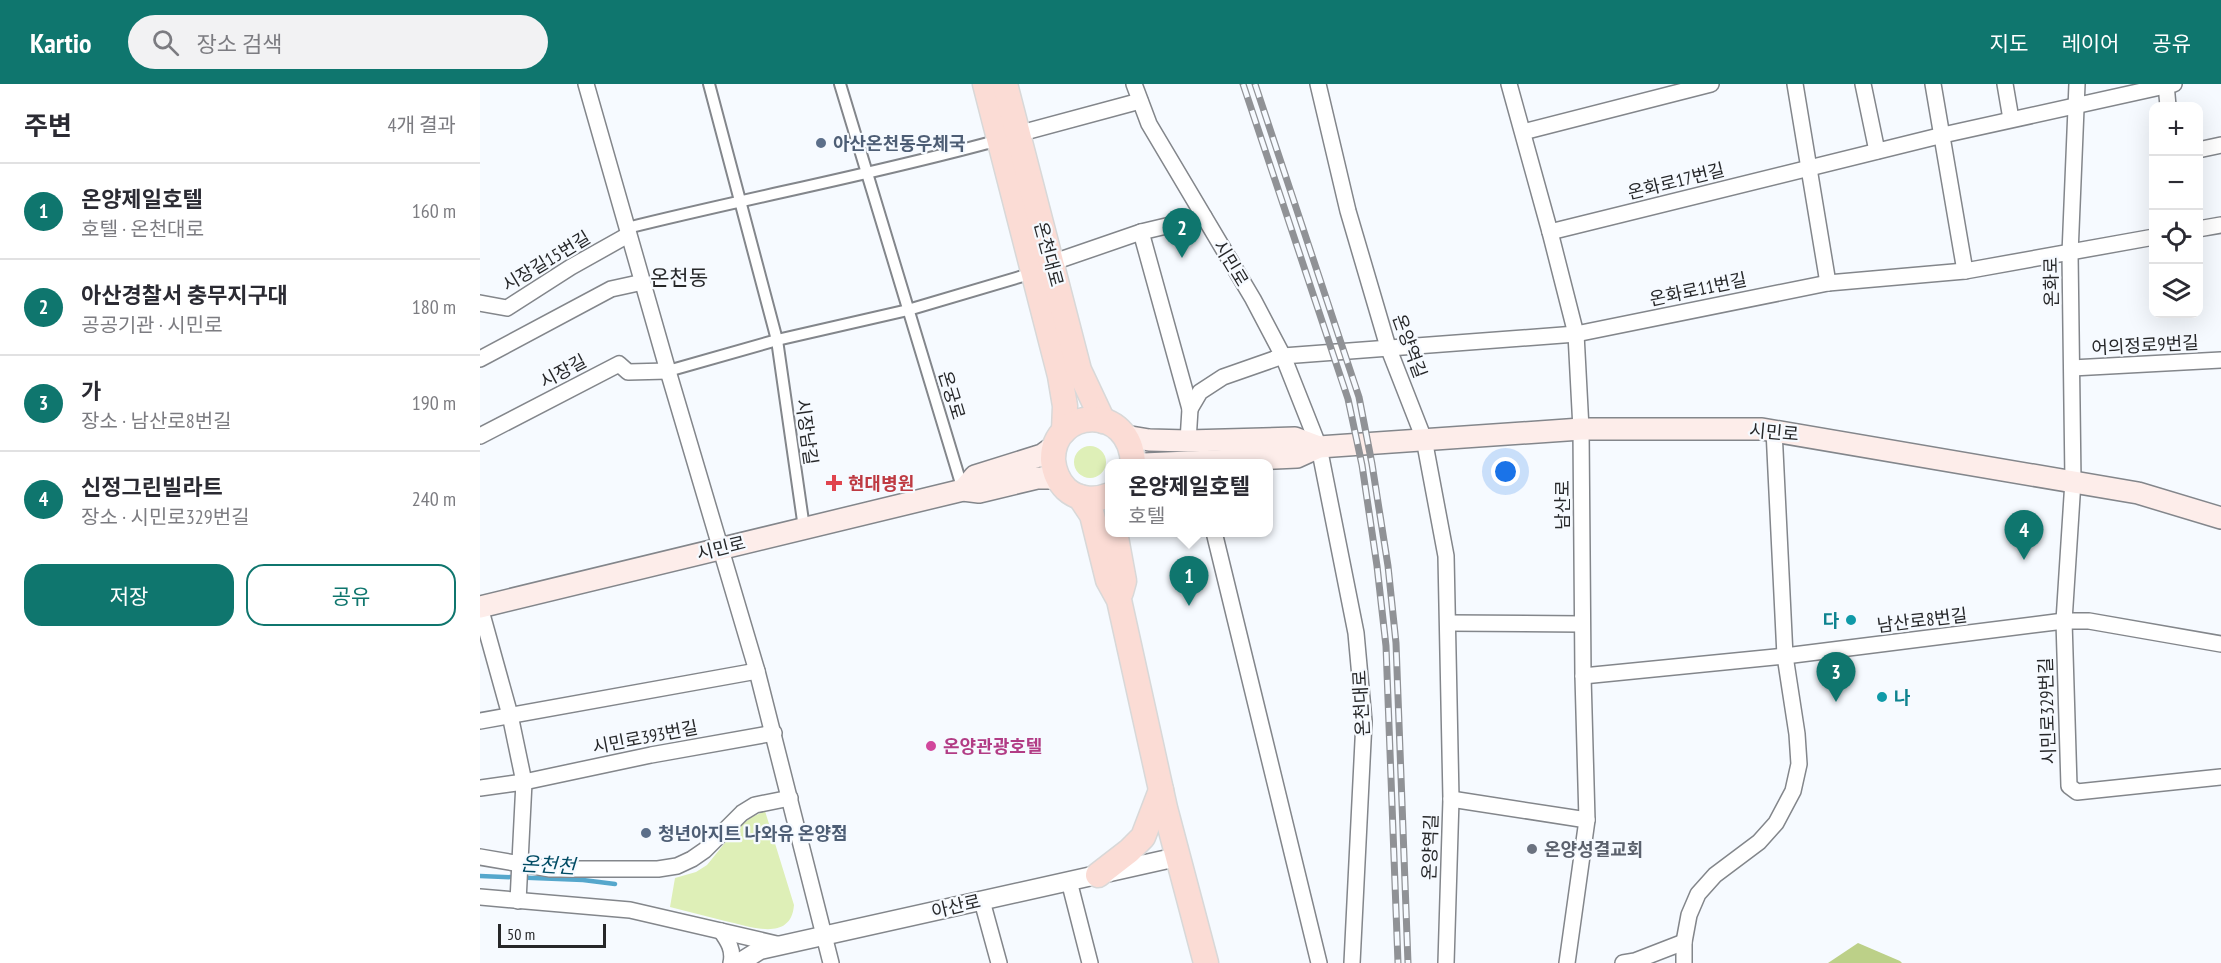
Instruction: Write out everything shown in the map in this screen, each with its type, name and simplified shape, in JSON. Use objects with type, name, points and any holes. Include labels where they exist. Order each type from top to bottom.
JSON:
[{"type":"main road","name":"온천대로","points":[[985,84],[1008,137],[1042,268],[1065,406],[1060,438],[1053,454],[1058,478]]},
{"type":"main road","name":"온천대로","points":[[1005,84],[1008,137]]},
{"type":"main road","name":"온천대로","points":[[1042,268],[1079,370],[1103,421]]},
{"type":"main road","points":[[1060,438],[1074,424],[1086,419],[1110,423],[1125,436],[1133,459]]},
{"type":"main road","name":"시민로","points":[[1257,459],[1297,457],[1319,447],[1581,429],[1774,430],[2138,493],[2221,518]]},
{"type":"main road","name":"시민로","points":[[1125,436],[1149,440],[1188,441],[1295,438],[1319,447]]},
{"type":"main road","name":"시민로","points":[[963,490],[975,476],[1041,455],[1060,438]]},
{"type":"main road","name":"시민로","points":[[480,607],[963,490],[979,492],[1037,478],[1058,478]]},
{"type":"main road","points":[[1058,478],[1066,488],[1080,496],[1100,499],[1105,497]]},
{"type":"main road","points":[[1080,496],[1092,515],[1108,580],[1119,600],[1177,857],[1206,963]]},
{"type":"main road","points":[[1116,537],[1124,582],[1119,600]]},
{"type":"main road","points":[[1098,875],[1143,837],[1161,790]]},
{"type":"street","points":[[586,84],[757,671],[831,963]]},
{"type":"street","name":"시장남길","points":[[709,84],[777,340],[804,528]]},
{"type":"street","name":"온궁로","points":[[840,84],[963,490]]},
{"type":"street","name":"시민로","points":[[1134,84],[1149,124],[1253,299],[1283,356],[1319,447]]},
{"type":"street","name":"온양역길","points":[[1318,84],[1348,211],[1388,347],[1424,439],[1446,556],[1451,799],[1446,963]]},
{"type":"street","name":"남산로","points":[[1509,84],[1576,334],[1581,429],[1582,624],[1587,820],[1567,963]]},
{"type":"street","points":[[1523,132],[1711,84]]},
{"type":"street","points":[[1795,84],[1828,283]]},
{"type":"street","points":[[1863,84],[1876,151]]},
{"type":"street","points":[[1933,84],[1965,271]]},
{"type":"street","points":[[2005,84],[2012,119]]},
{"type":"street","name":"온화로","points":[[2073,481],[2070,254],[2077,84]]},
{"type":"street","points":[[2168,102],[2169,85]]},
{"type":"street","name":"온화로17번길","points":[[1550,232],[1943,135],[2169,85]]},
{"type":"street","points":[[628,231],[740,200],[867,174],[1140,100]]},
{"type":"street","points":[[2203,149],[2221,145]]},
{"type":"street","points":[[1042,268],[1141,232],[1204,217]]},
{"type":"street","points":[[2203,228],[2221,225]]},
{"type":"street","name":"시장길15번길","points":[[480,303],[507,308],[628,231]]},
{"type":"street","points":[[1141,232],[1190,409],[1188,441]]},
{"type":"street","name":"온화로11번길","points":[[1576,334],[1828,283],[1965,271],[2149,238]]},
{"type":"street","name":"온천대로","points":[[908,310],[1042,268]]},
{"type":"street","points":[[480,359],[611,290],[643,282]]},
{"type":"street","points":[[668,371],[777,340],[908,310]]},
{"type":"street","points":[[1190,409],[1200,392],[1223,377],[1283,356],[1576,334]]},
{"type":"street","name":"어의정로9번길","points":[[2072,368],[2221,360]]},
{"type":"street","name":"시장길","points":[[480,436],[619,363],[628,372],[668,371]]},
{"type":"street","points":[[1684,963],[1684,942],[1689,915],[1698,894],[1715,875],[1765,836],[1776,823],[1793,791],[1799,764],[1785,656],[1774,430]]},
{"type":"street","name":"온천대로","points":[[1319,447],[1356,633],[1365,721],[1352,963]]},
{"type":"street","name":"시민로329번길","points":[[2073,481],[2064,621],[2069,786],[2077,792],[2221,777]]},
{"type":"street","points":[[1215,537],[1318,963]]},
{"type":"street","points":[[480,607],[510,715],[524,782],[518,901]]},
{"type":"street","name":"남산로8번길","points":[[1785,656],[2064,621],[2089,621],[2221,645]]},
{"type":"street","points":[[1448,623],[1582,624]]},
{"type":"street","points":[[1583,676],[1785,656]]},
{"type":"street","points":[[480,721],[757,671]]},
{"type":"street","name":"시민로393번길","points":[[480,788],[524,782],[651,755],[774,734]]},
{"type":"street","points":[[480,857],[550,869],[658,869],[677,866],[705,850],[742,813],[755,805],[790,798]]},
{"type":"street","points":[[1451,799],[1587,820]]},
{"type":"street","name":"아산로","points":[[739,963],[760,950],[1177,857]]},
{"type":"street","points":[[1069,881],[1090,963]]},
{"type":"street","points":[[480,897],[630,910],[782,945]]},
{"type":"street","points":[[982,901],[999,963]]},
{"type":"street","points":[[721,931],[729,942],[733,956],[731,963]]},
{"type":"street","points":[[1623,963],[1635,961],[1684,942]]},
{"type":"green space","points":[[1084,447],[1096,447],[1105,456],[1105,468],[1096,477],[1084,477],[1075,468],[1075,456]]},
{"type":"green space","points":[[765,811],[794,905],[791,917],[785,924],[777,928],[757,928],[670,907],[675,878],[696,872],[707,865],[737,828]]},
{"type":"green space","points":[[1858,943],[1900,961],[1902,963],[1828,963]]},
{"type":"waterway","name":"온천천","points":[[480,876],[583,880],[615,884]]},
{"type":"railway","points":[[1243,84],[1348,399],[1362,465],[1386,646],[1398,963]]},
{"type":"railway","points":[[1255,84],[1359,397],[1372,464],[1388,566],[1396,643],[1408,963]]},
{"type":"place","name":"아산온천동우체국","points":[[821,143]]},
{"type":"place","name":"아산경찰서 충무지구대","points":[[1182,258]]},
{"type":"place","name":"현대병원","points":[[834,483]]},
{"type":"place","name":"신정그린빌라트","points":[[2024,560]]},
{"type":"place","name":"온양제일호텔","points":[[1189,606]]},
{"type":"place","name":"다","points":[[1851,620]]},
{"type":"place","name":"나","points":[[1882,697]]},
{"type":"place","name":"가","points":[[1836,702]]},
{"type":"place","name":"온양관광호텔","points":[[931,746]]},
{"type":"place","name":"청년아지트 나와유 온양점","points":[[646,833]]},
{"type":"place","name":"온양성결교회","points":[[1532,849]]},
{"type":"district","name":"온천동","points":[[679,277]]}]
